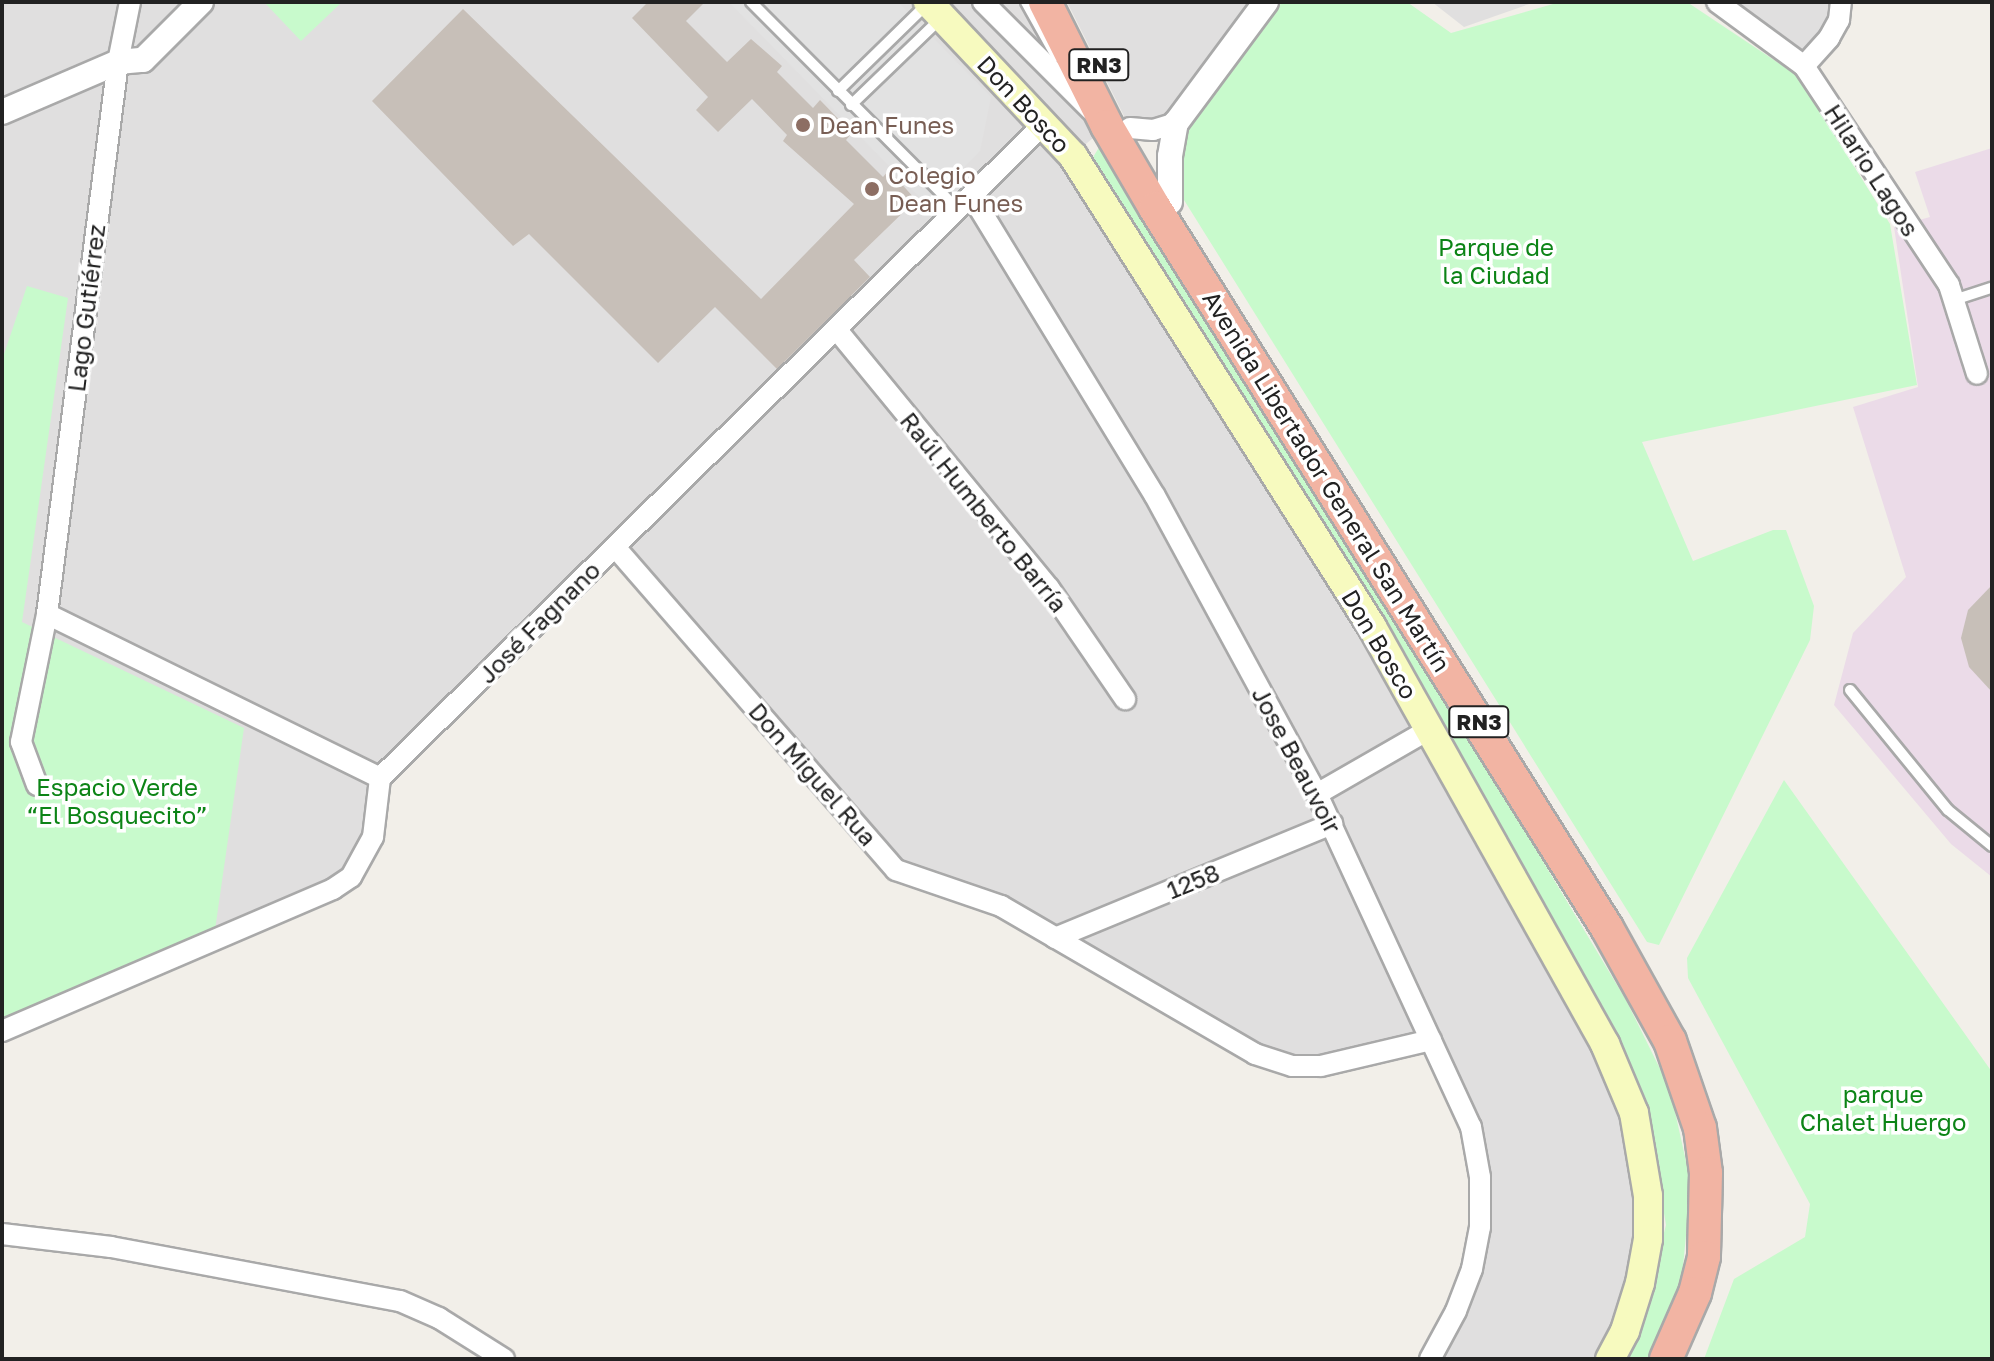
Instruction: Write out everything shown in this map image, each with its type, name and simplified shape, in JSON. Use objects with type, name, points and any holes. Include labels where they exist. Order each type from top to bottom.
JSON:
[{"type":"highway","name":"Avenida Libertador General San Martín","points":[[1045,2],[1118,127],[1201,282],[1607,928],[1670,1041],[1700,1128],[1706,1173],[1704,1257],[1695,1293],[1666,1359]]},
{"type":"highway","name":"Avenida Libertador General San Martín","points":[[1067,2],[1118,127],[1386,536],[1659,982],[1708,1084],[1720,1132],[1724,1187],[1722,1234],[1716,1281],[1687,1359]]},
{"type":"main road","name":"Don Bosco","points":[[933,7],[1073,156],[1372,627],[1605,1044],[1634,1113],[1648,1196],[1648,1239],[1640,1283],[1625,1331],[1610,1359]]},
{"type":"street","name":"Lago Gutiérrez","points":[[37,785],[21,742],[47,614],[118,62],[130,2]]},
{"type":"street","points":[[2,112],[118,62],[143,60],[201,2]]},
{"type":"street","name":"Don Bosco","points":[[983,2],[1118,127]]},
{"type":"street","points":[[1170,202],[1170,156],[1176,123],[1266,2]]},
{"type":"street","name":"Hilario Lagos","points":[[1717,2],[1804,66],[1949,285],[1977,374]]},
{"type":"street","points":[[1804,66],[1829,38],[1839,20],[1841,2]]},
{"type":"street","name":"José Fagnano","points":[[380,778],[966,205],[1045,123]]},
{"type":"street","points":[[1118,127],[1153,130],[1176,123]]},
{"type":"street","name":"Jose Beauvoir","points":[[966,205],[1155,496],[1317,794],[1471,1127],[1480,1177],[1480,1227],[1472,1269],[1456,1311],[1430,1359]]},
{"type":"street","name":"Raúl Humberto Barría","points":[[837,330],[1049,588],[1125,699]]},
{"type":"street","name":"Don Miguel Rua","points":[[615,547],[896,870],[1001,906],[1255,1054],[1292,1066],[1321,1066],[1431,1040]]},
{"type":"street","points":[[2,1031],[333,889],[351,877],[373,837],[380,778],[47,614]]},
{"type":"street","points":[[1317,794],[1430,729]]},
{"type":"street","name":"1258","points":[[1055,938],[1332,824]]},
{"type":"street","points":[[2,1234],[111,1247],[400,1301],[439,1318],[504,1359]]},
{"type":"lane","points":[[751,2],[851,105],[966,205]]},
{"type":"lane","points":[[1026,2],[1046,42],[1118,127]]},
{"type":"lane","points":[[838,91],[933,7]]},
{"type":"lane","points":[[851,105],[933,7]]},
{"type":"lane","points":[[1954,300],[1992,288]]},
{"type":"lane","points":[[1850,690],[1948,810],[1991,843]]},
{"type":"shaded area","points":[[2,2],[1045,2],[1107,126],[1073,155],[1372,628],[1605,1044],[1648,1196],[1610,1359],[1430,1359],[1456,1311],[1480,1177],[1431,1040],[1292,1066],[1055,938],[896,870],[615,548],[380,778],[351,877],[2,1031]]},
{"type":"shaded area","points":[[729,2],[898,2],[991,97],[980,151],[927,205]]},
{"type":"shaded area","points":[[1067,2],[1266,2],[1176,123],[1130,128]]},
{"type":"shaded area","points":[[1432,2],[1535,2],[1464,27]]},
{"type":"shaded area","points":[[1717,2],[1841,2],[1804,66]]},
{"type":"shaded area","points":[[1992,148],[1992,877],[1951,844],[1834,705],[1853,633],[1906,577],[1853,407],[1918,387],[1894,227],[1930,217],[1915,172]]},
{"type":"green space","points":[[264,2],[342,2],[301,41]]},
{"type":"green space","name":"Parque de la Ciudad","points":[[1282,2],[1407,2],[1451,33],[1560,2],[1687,2],[1798,76],[1890,224],[1917,385],[1642,442],[1693,561],[1773,530],[1786,530],[1814,606],[1810,640],[1659,945],[1647,942],[1184,200],[1180,162],[1187,130]]},
{"type":"green space","points":[[1107,134],[1626,1000],[1670,1089],[1691,1184],[1681,1287],[1650,1359],[1621,1359],[1645,1307],[1666,1225],[1644,1095],[1593,1000],[1089,164]]},
{"type":"green space","name":"Espacio Verde “El Bosquecito”","points":[[27,286],[68,298],[22,622],[244,728],[215,930],[2,1026],[2,360]]},
{"type":"green space","name":"parque Chalet Huergo","points":[[1784,780],[1992,1072],[1992,1359],[1704,1359],[1734,1279],[1805,1237],[1810,1204],[1688,978],[1687,958]]},
{"type":"building","points":[[648,2],[705,2],[686,21],[727,62],[751,39],[782,66],[777,72],[813,108],[820,100],[852,133],[846,140],[883,177],[889,170],[916,200],[854,260],[870,277],[777,369],[715,307],[658,363],[529,234],[513,246],[372,101],[463,9],[761,299],[854,204],[783,141],[787,135],[752,99],[718,132],[696,110],[708,97],[632,18]]},
{"type":"building","points":[[1992,585],[1992,692],[1969,667],[1961,638],[1968,610]]},
{"type":"place","name":"Dean Funes","points":[[803,125]]},
{"type":"place","name":"Colegio Dean Funes","points":[[872,189]]}]
